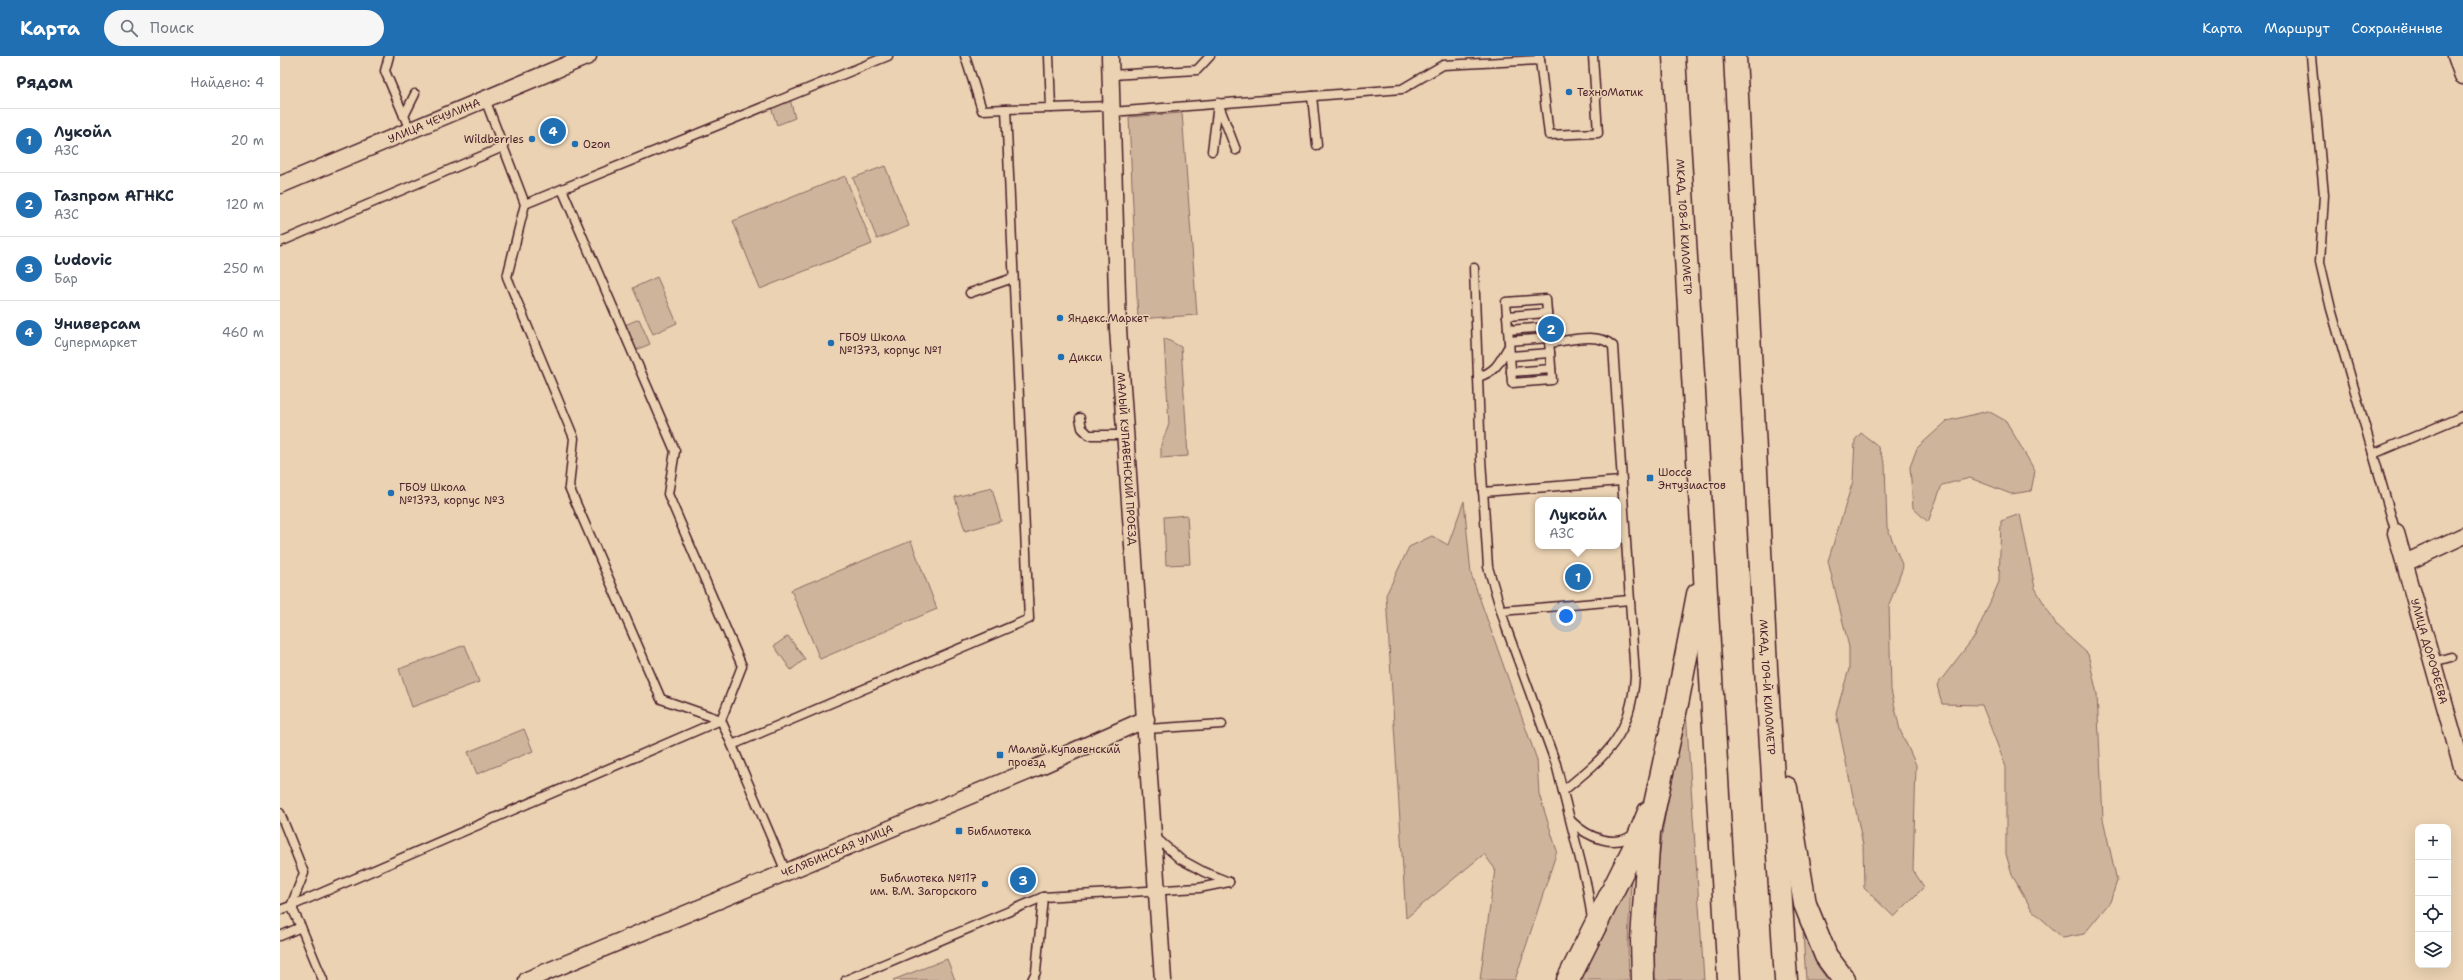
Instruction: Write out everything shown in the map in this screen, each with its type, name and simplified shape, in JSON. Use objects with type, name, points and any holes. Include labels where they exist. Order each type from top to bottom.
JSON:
[{"type":"main road","name":"МКАД, 108-Й КИЛОМЕТР","points":[[1674,56],[1705,559]]},
{"type":"main road","name":"МКАД, 109-Й КИЛОМЕТР","points":[[1734,56],[1753,394],[1766,668],[1786,980]]},
{"type":"main road","points":[[1643,980],[1642,940],[1645,879],[1655,798],[1678,699],[1705,559]]},
{"type":"main road","points":[[1705,559],[1728,980]]},
{"type":"main road","points":[[1766,668],[1805,904],[1826,956],[1844,980]]},
{"type":"main road","points":[[1568,980],[1643,826],[1655,798]]},
{"type":"street","name":"УЛИЦА ЧЕЧУЛИНА","points":[[280,185],[407,123],[485,99],[588,56]]},
{"type":"street","name":"МАЛЫЙ КУПАВЕНСКИЙ ПРОЕЗД","points":[[1110,56],[1118,329],[1158,890],[1163,980]]},
{"type":"street","points":[[2456,56],[2463,76]]},
{"type":"street","name":"УЛИЦА ДОРОФЕЕВА","points":[[2396,533],[2463,770]]},
{"type":"street","points":[[2405,563],[2463,536]]},
{"type":"street","name":"ЧЕЛЯБИНСКАЯ УЛИЦА","points":[[527,980],[1041,766],[1146,724]]},
{"type":"lane","points":[[389,56],[385,71],[407,123]]},
{"type":"lane","points":[[525,204],[888,56]]},
{"type":"lane","points":[[965,56],[982,110],[1052,108],[1112,109],[1218,103],[1417,87]]},
{"type":"lane","points":[[1049,56],[1052,108]]},
{"type":"lane","points":[[1111,75],[1197,70],[1210,56]]},
{"type":"lane","points":[[1402,89],[1444,65],[1540,58],[1549,135],[1598,133],[1593,56]]},
{"type":"lane","points":[[2311,56],[2324,195],[2320,262],[2331,309],[2396,533]]},
{"type":"lane","points":[[407,123],[415,94]]},
{"type":"lane","points":[[1312,96],[1317,145]]},
{"type":"lane","points":[[485,99],[525,204],[507,276],[574,438],[569,487],[661,700],[721,720]]},
{"type":"lane","points":[[1218,103],[1236,150]]},
{"type":"lane","points":[[1212,151],[1218,103]]},
{"type":"lane","points":[[732,745],[1029,619],[1006,109]]},
{"type":"lane","points":[[280,242],[504,147]]},
{"type":"lane","points":[[562,189],[675,451],[668,494],[742,666],[721,720],[786,872]]},
{"type":"lane","points":[[1474,268],[1483,492],[1488,567],[1501,611],[1556,764],[1590,902],[1593,930]]},
{"type":"lane","points":[[970,293],[1013,278]]},
{"type":"lane","points":[[1546,299],[1547,314],[1551,369],[1511,372],[1506,302],[1546,299]]},
{"type":"lane","points":[[1507,316],[1547,314]]},
{"type":"lane","points":[[1508,330],[1548,327]]},
{"type":"lane","points":[[1509,344],[1593,338],[1608,341],[1613,346],[1635,676],[1630,708],[1620,733],[1607,754],[1563,791]]},
{"type":"lane","points":[[1478,377],[1496,368],[1509,344]]},
{"type":"lane","points":[[1510,356],[1550,353]]},
{"type":"lane","points":[[2373,454],[2463,416]]},
{"type":"lane","points":[[1080,418],[1082,428],[1088,435],[1125,435]]},
{"type":"lane","points":[[1483,492],[1622,482]]},
{"type":"lane","points":[[1501,611],[1630,600]]},
{"type":"lane","points":[[2433,662],[2451,656]]},
{"type":"lane","points":[[280,910],[721,720]]},
{"type":"lane","points":[[1146,724],[1222,724]]},
{"type":"lane","points":[[280,813],[304,874],[292,906],[323,980]]},
{"type":"lane","points":[[1571,820],[1588,834],[1608,841],[1618,841],[1630,837],[1643,826]]},
{"type":"lane","points":[[846,980],[1043,897],[1199,888],[1229,882],[1204,872],[1180,858],[1154,835]]},
{"type":"lane","points":[[1032,980],[1036,972],[1043,897]]},
{"type":"lane","points":[[280,936],[300,927]]},
{"type":"shaded area","points":[[790,99],[795,118],[777,125],[771,107]]},
{"type":"shaded area","points":[[1182,113],[1197,315],[1138,319],[1129,117]]},
{"type":"shaded area","points":[[885,166],[909,226],[877,239],[853,178]]},
{"type":"shaded area","points":[[845,176],[872,244],[760,289],[733,221]]},
{"type":"shaded area","points":[[657,277],[677,323],[653,334],[633,288]]},
{"type":"shaded area","points":[[639,319],[650,344],[636,350],[625,325]]},
{"type":"shaded area","points":[[1164,338],[1181,347],[1188,456],[1161,458],[1161,445],[1169,424]]},
{"type":"shaded area","points":[[1988,411],[2006,421],[2035,471],[2031,491],[2011,494],[1970,478],[1942,485],[1928,522],[1913,508],[1910,467],[1917,448],[1947,421]]},
{"type":"shaded area","points":[[1861,433],[1877,445],[1885,464],[1887,527],[1903,567],[1889,605],[1891,690],[1900,730],[1916,765],[1913,870],[1924,887],[1894,917],[1864,888],[1863,845],[1836,713],[1849,669],[1849,647],[1828,561],[1853,481],[1855,440]]},
{"type":"shaded area","points":[[992,488],[1001,521],[965,531],[955,497]]},
{"type":"shaded area","points":[[1464,501],[1471,574],[1537,760],[1539,794],[1557,851],[1515,980],[1480,980],[1495,869],[1484,854],[1406,918],[1386,595],[1409,547],[1432,536],[1448,545]]},
{"type":"shaded area","points":[[2020,514],[2035,588],[2057,626],[2088,654],[2097,694],[2103,819],[2117,881],[2110,902],[2084,934],[2063,938],[2032,910],[2012,875],[2006,854],[2006,767],[1982,705],[1942,704],[1937,685],[1975,636],[1999,582],[2001,521]]},
{"type":"shaded area","points":[[1187,515],[1190,564],[1166,565],[1164,517]]},
{"type":"shaded area","points":[[911,541],[937,609],[820,659],[791,590]]},
{"type":"shaded area","points":[[788,636],[805,659],[791,670],[774,646]]},
{"type":"shaded area","points":[[465,645],[479,682],[412,707],[399,669]]},
{"type":"shaded area","points":[[1686,711],[1704,980],[1655,980],[1654,911],[1657,878],[1666,811]]},
{"type":"shaded area","points":[[524,729],[533,751],[477,774],[468,752]]},
{"type":"shaded area","points":[[1631,881],[1628,944],[1629,980],[1577,980],[1625,889]]},
{"type":"shaded area","points":[[1803,933],[1819,968],[1828,980],[1806,980]]},
{"type":"shaded area","points":[[947,959],[955,980],[893,980]]},
{"type":"place","name":"ТехноМатик","points":[[1569,92]]},
{"type":"place","name":"Универсам","points":[[553,131]]},
{"type":"place","name":"Wildberries","points":[[532,139]]},
{"type":"place","name":"Ozon","points":[[575,144]]},
{"type":"place","name":"Яндекс.Маркет","points":[[1060,318]]},
{"type":"place","name":"Газпром АГНКС","points":[[1551,329]]},
{"type":"place","name":"ГБОУ Школа №1373, корпус №1","points":[[831,343]]},
{"type":"place","name":"Дикси","points":[[1061,357]]},
{"type":"place","name":"Шоссе Энтузиастов","points":[[1650,478]]},
{"type":"place","name":"ГБОУ Школа №1373, корпус №3","points":[[391,493]]},
{"type":"place","name":"Лукойл","points":[[1578,577]]},
{"type":"place","name":"Малый Купавенский проезд","points":[[1000,755]]},
{"type":"place","name":"Библиотека","points":[[959,831]]},
{"type":"place","name":"Ludovic","points":[[1023,880]]},
{"type":"place","name":"Библиотека №117 им. В.М. Загорского","points":[[985,884]]}]
